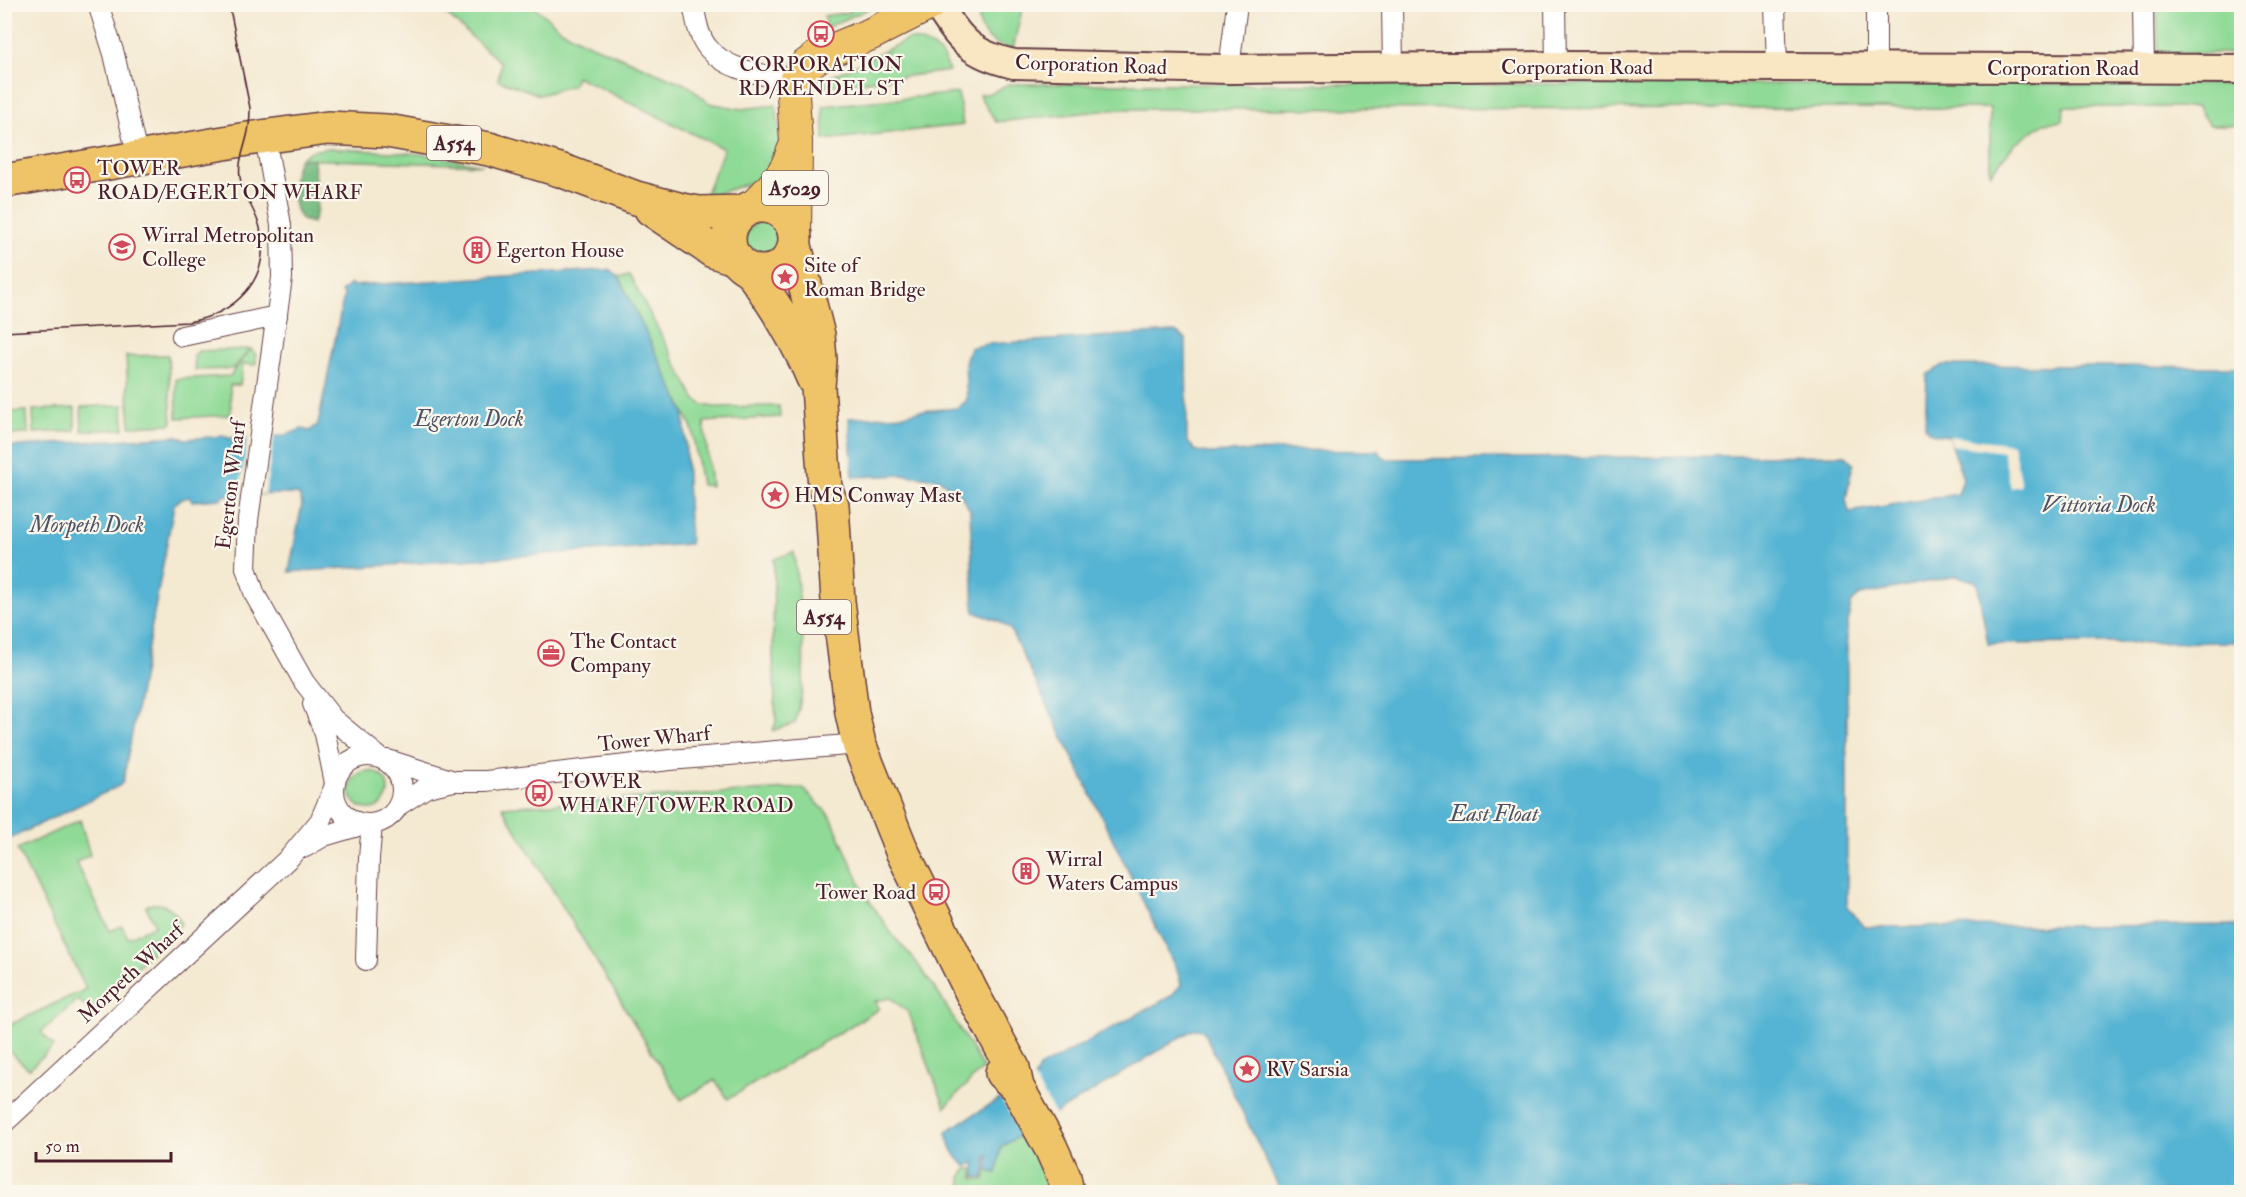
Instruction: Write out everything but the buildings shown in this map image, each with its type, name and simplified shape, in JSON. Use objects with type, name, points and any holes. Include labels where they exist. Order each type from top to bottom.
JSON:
[{"type":"highway","name":"A554","points":[[4,181],[328,128],[387,131],[489,149],[563,171],[636,198],[699,213],[748,210],[767,206],[781,211],[792,223],[818,335],[820,360],[818,387],[825,488],[816,505],[830,715],[848,745],[844,771],[884,860],[957,1002],[1000,1071],[1017,1087],[1058,1161],[1067,1192]]},
{"type":"highway","name":"A554","points":[[636,198],[713,251],[766,271],[787,261],[795,240]]},
{"type":"highway","name":"A554","points":[[748,210],[734,223],[730,237],[732,250],[773,301],[800,346],[818,387]]},
{"type":"main road","points":[[795,81],[805,66],[820,55],[871,34],[930,4]]},
{"type":"main road","name":"Corporation Road","points":[[937,4],[954,30],[969,46],[989,58],[1006,62],[1229,69],[1556,66],[2241,69]]},
{"type":"main road","name":"A5029","points":[[795,81],[793,95],[796,142],[795,240]]},
{"type":"main road","name":"A5029","points":[[748,210],[776,185],[784,174],[796,142]]},
{"type":"street","points":[[98,4],[114,54],[138,159]]},
{"type":"street","points":[[693,4],[698,28],[708,48],[724,62],[795,81]]},
{"type":"street","points":[[1229,69],[1237,4]]},
{"type":"street","points":[[1392,4],[1393,67]]},
{"type":"street","points":[[1555,4],[1556,66]]},
{"type":"street","points":[[1775,4],[1777,67]]},
{"type":"street","points":[[1876,4],[1876,68]]},
{"type":"street","points":[[2143,4],[2144,69]]},
{"type":"street","name":"Egerton Wharf","points":[[265,137],[281,225],[282,278],[248,520],[246,568],[255,595],[304,682],[325,734],[334,785]]},
{"type":"street","points":[[182,336],[277,316]]},
{"type":"street","name":"Egerton Wharf","points":[[304,682],[333,719],[382,759]]},
{"type":"street","name":"Tower Wharf","points":[[399,805],[427,787],[454,781],[486,781],[670,760],[848,745]]},
{"type":"street","points":[[373,756],[382,759],[396,769],[402,782],[402,792],[399,805],[384,820],[369,824],[355,821],[342,812],[338,806],[334,785],[339,771],[348,762],[359,757],[373,756]]},
{"type":"street","name":"Tower Wharf","points":[[382,759],[454,781]]},
{"type":"street","name":"Morpeth Wharf","points":[[4,1123],[290,857],[320,821],[334,785]]},
{"type":"street","points":[[366,960],[369,824]]},
{"type":"street","name":"Morpeth Wharf","points":[[290,857],[324,836],[369,824]]},
{"type":"green space","points":[[979,4],[1023,5],[1013,49],[996,44],[985,35],[979,22]]},
{"type":"green space","points":[[436,5],[532,5],[562,30],[580,40],[689,86],[709,103],[742,109],[776,105],[781,139],[770,172],[759,180],[704,198],[724,149],[576,76],[573,85],[540,95],[498,80],[501,63]]},
{"type":"green space","points":[[850,5],[877,5],[826,28],[824,16],[850,12]]},
{"type":"green space","points":[[2157,5],[2241,5],[2241,53],[2158,54]]},
{"type":"green space","points":[[909,39],[923,43],[939,52],[949,71],[825,86],[830,77]]},
{"type":"green space","points":[[1009,84],[2241,84],[2242,125],[2209,125],[2197,107],[2064,107],[2063,121],[2044,123],[2014,145],[1990,174],[1990,108],[1120,109],[996,122],[979,95],[991,93]]},
{"type":"green space","points":[[958,93],[963,125],[824,140],[823,106]]},
{"type":"green space","points":[[328,148],[423,154],[483,165],[299,159],[311,151]]},
{"type":"green space","points":[[299,159],[314,159],[317,210],[313,223],[302,220],[293,199],[293,182]]},
{"type":"green space","points":[[763,222],[775,227],[780,239],[775,251],[763,256],[751,251],[746,239],[751,227]]},
{"type":"green space","points":[[629,274],[695,399],[703,405],[714,407],[779,406],[780,417],[704,422],[711,486],[701,485],[692,428],[619,277]]},
{"type":"green space","points":[[250,349],[233,369],[195,370],[194,356],[198,351]]},
{"type":"green space","points":[[251,349],[256,355],[256,365],[243,364],[240,385],[230,385],[231,415],[177,418],[176,379],[230,376]]},
{"type":"green space","points":[[168,355],[172,424],[130,426],[126,356]]},
{"type":"green space","points":[[123,405],[124,429],[82,431],[81,407]]},
{"type":"green space","points":[[75,408],[75,431],[34,433],[33,410]]},
{"type":"green space","points":[[27,411],[28,434],[5,435],[5,412]]},
{"type":"green space","points":[[794,552],[803,638],[803,682],[795,723],[772,731],[776,723],[773,658],[774,559]]},
{"type":"green space","points":[[369,771],[383,776],[388,790],[383,804],[369,809],[355,804],[350,790],[355,776]]},
{"type":"green space","points":[[803,788],[831,817],[864,893],[894,937],[914,959],[940,996],[983,1068],[945,1107],[908,1012],[890,998],[875,1001],[879,1009],[728,1099],[715,1080],[681,1100],[502,807]]},
{"type":"green space","points":[[80,820],[90,855],[76,862],[110,931],[122,926],[128,938],[155,925],[146,906],[152,904],[162,905],[172,910],[181,924],[95,1007],[90,1010],[78,1000],[41,1032],[54,1046],[29,1069],[7,1047],[5,1027],[86,989],[17,849]]},
{"type":"green space","points":[[1022,1134],[1039,1159],[1047,1192],[962,1192],[961,1177],[967,1169],[973,1169],[974,1179],[985,1180],[987,1171],[997,1173],[1000,1147]]},
{"type":"water","name":"Egerton Dock","points":[[611,270],[619,277],[684,412],[690,544],[289,572],[302,504],[297,494],[226,495],[220,499],[192,501],[189,497],[179,500],[174,505],[123,782],[5,841],[5,447],[177,436],[185,439],[224,436],[229,438],[284,436],[302,429],[310,431],[318,424],[344,295],[341,292],[350,284],[352,286]]},
{"type":"water","name":"East Float","points":[[1175,332],[1186,339],[1187,441],[1196,451],[1209,453],[1277,450],[1378,451],[1385,459],[1845,455],[1853,463],[1846,499],[1849,512],[1958,494],[1963,479],[1949,436],[1932,434],[1925,427],[1927,375],[1943,365],[2241,367],[2241,642],[1988,644],[1977,582],[1957,576],[1860,595],[1851,603],[1847,631],[1847,906],[1865,927],[2241,925],[2241,1192],[1281,1192],[1203,1030],[1194,1029],[1001,1147],[997,1173],[987,1171],[989,1155],[987,1155],[984,1178],[975,1177],[975,1162],[967,1167],[959,1160],[951,1147],[946,1131],[1034,1079],[1039,1068],[1171,996],[1181,985],[1178,973],[1010,629],[999,621],[974,612],[970,510],[961,495],[939,479],[906,475],[853,477],[849,418],[904,415],[919,411],[958,408],[967,400],[965,363],[970,348],[988,344]]},
{"type":"pier","points":[[275,433],[265,494],[239,495],[248,434]]},
{"type":"pier","points":[[1949,436],[2013,444],[2021,486],[2011,488],[2003,452],[1952,445]]},
{"type":"pier","points":[[1033,1077],[1057,1117],[1023,1137],[1000,1097]]},
{"type":"tram line","points":[[4,332],[188,322],[221,311],[246,292],[260,264],[262,247],[258,221],[243,190],[240,177],[240,163],[248,132],[250,108],[229,4]]},
{"type":"place","name":"CORPORATION RD/RENDEL ST","points":[[821,34]]},
{"type":"place","name":"TOWER ROAD/EGERTON WHARF","points":[[77,180]]},
{"type":"place","name":"Wirral Metropolitan College","points":[[122,247]]},
{"type":"place","name":"Egerton House","points":[[477,250]]},
{"type":"place","name":"Site of Roman Bridge","points":[[785,277]]},
{"type":"place","name":"HMS Conway Mast","points":[[775,495]]},
{"type":"place","name":"The Contact Company","points":[[551,653]]},
{"type":"place","name":"TOWER WHARF/TOWER ROAD","points":[[539,793]]},
{"type":"place","name":"Wirral Waters Campus","points":[[1026,871]]},
{"type":"place","name":"Tower Road","points":[[936,892]]},
{"type":"place","name":"RV Sarsia","points":[[1247,1069]]},
{"type":"water label","name":"Vittoria Dock","points":[[2099,505]]},
{"type":"water label","name":"Morpeth Dock","points":[[87,525]]}]
